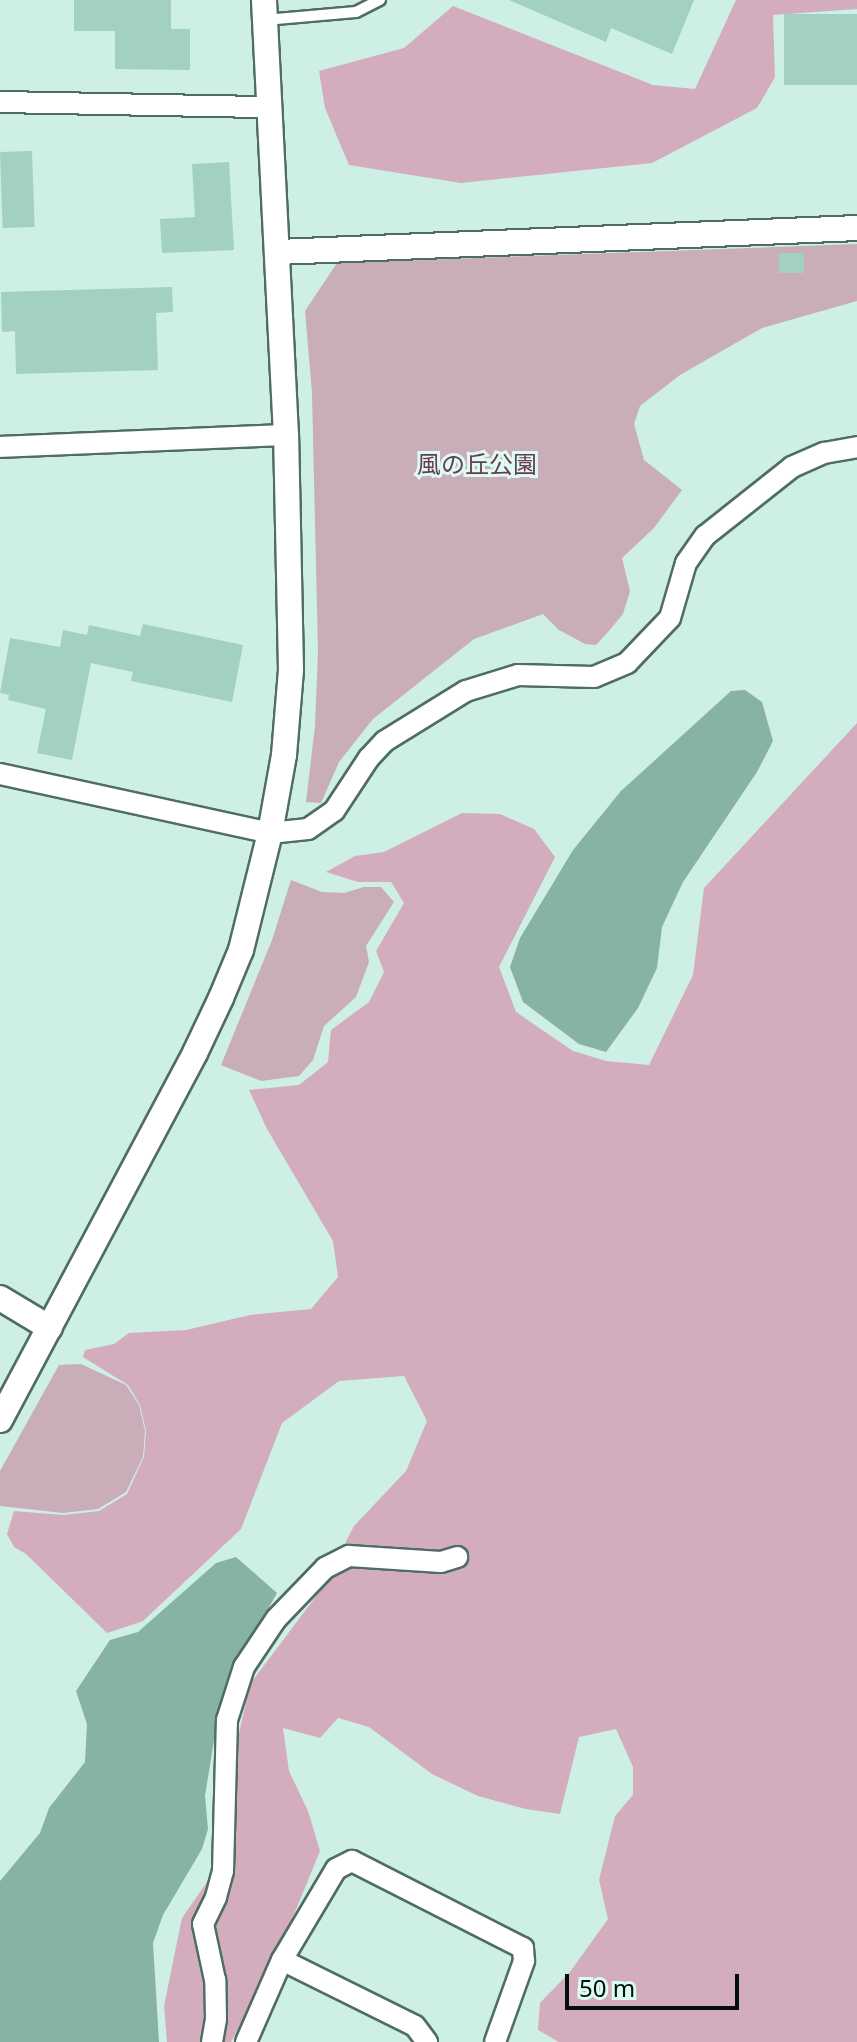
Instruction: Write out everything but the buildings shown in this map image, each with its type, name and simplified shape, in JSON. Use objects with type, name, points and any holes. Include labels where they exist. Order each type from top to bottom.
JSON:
[{"type":"street","points":[[0,1420],[221,998],[241,950],[270,833],[284,755],[291,670],[286,435],[265,10]]},
{"type":"street","points":[[0,102],[269,107]]},
{"type":"street","points":[[278,252],[857,228]]},
{"type":"street","points":[[0,447],[286,435]]},
{"type":"street","points":[[0,774],[270,833],[308,829],[323,821],[385,741],[466,691],[518,675],[594,677],[627,663],[670,618],[686,563],[705,536],[792,467],[824,453],[857,447]]},
{"type":"street","points":[[0,1298],[50,1328]]},
{"type":"street","points":[[212,2042],[216,2019],[215,1980],[203,1924],[216,1897],[223,1871],[227,1720],[244,1667],[276,1619],[325,1568],[349,1556],[441,1562],[457,1557]]},
{"type":"street","points":[[246,2042],[282,1960],[336,1869],[346,1861],[359,1862],[523,1948],[524,1961],[495,2042]]},
{"type":"street","points":[[282,1960],[415,2026],[427,2042]]},
{"type":"lane","points":[[265,10],[356,12],[380,0]]},
{"type":"green space","name":"風の丘公園","points":[[857,244],[857,301],[762,328],[680,375],[640,406],[634,424],[644,460],[682,490],[654,528],[622,558],[630,591],[623,614],[596,645],[585,644],[559,630],[543,614],[474,639],[373,719],[339,762],[321,803],[306,802],[315,726],[318,652],[312,393],[305,311],[337,263]]},
{"type":"green space","points":[[291,880],[322,892],[344,893],[364,887],[381,887],[394,902],[366,946],[369,962],[356,997],[324,1026],[313,1060],[299,1076],[261,1081],[221,1065],[272,940]]},
{"type":"green space","points":[[81,1364],[126,1385],[139,1405],[145,1431],[143,1457],[126,1492],[98,1509],[63,1513],[0,1506],[0,1471],[59,1365]]},
{"type":"shaded area","points":[[736,0],[857,0],[857,9],[773,15],[775,77],[757,108],[652,163],[461,183],[349,165],[325,108],[319,71],[404,48],[453,6],[653,85],[695,89]]},
{"type":"shaded area","points":[[745,690],[762,702],[773,741],[757,772],[683,882],[662,927],[657,968],[638,1008],[606,1052],[579,1044],[523,1002],[510,967],[520,938],[573,850],[621,791],[731,691]]},
{"type":"shaded area","points":[[857,723],[857,2042],[559,2042],[538,2030],[540,2003],[570,1972],[608,1919],[599,1880],[615,1816],[633,1795],[633,1767],[616,1729],[579,1737],[560,1814],[526,1809],[478,1796],[432,1774],[369,1727],[338,1718],[320,1738],[283,1728],[289,1771],[308,1811],[320,1851],[279,1951],[231,2042],[167,2042],[164,2006],[182,1918],[234,1843],[235,1751],[250,1684],[320,1591],[354,1526],[406,1471],[427,1421],[404,1376],[339,1381],[282,1423],[241,1529],[143,1621],[107,1633],[26,1554],[14,1547],[7,1534],[14,1511],[64,1515],[99,1511],[127,1494],[144,1457],[146,1431],[140,1405],[128,1385],[83,1357],[85,1350],[114,1344],[129,1333],[186,1330],[250,1315],[311,1309],[338,1277],[333,1241],[267,1129],[249,1090],[299,1085],[328,1062],[331,1030],[369,1002],[384,972],[376,951],[404,903],[391,882],[358,882],[326,872],[355,856],[384,852],[462,813],[500,814],[534,829],[555,857],[499,967],[516,1012],[573,1051],[606,1061],[649,1065],[693,975],[704,888]]},
{"type":"shaded area","points":[[236,1557],[277,1593],[241,1657],[216,1728],[205,1796],[208,1829],[202,1849],[163,1915],[153,1943],[159,2042],[0,2042],[0,1881],[40,1833],[49,1808],[85,1762],[87,1724],[76,1691],[110,1640],[138,1632],[216,1563]]}]
